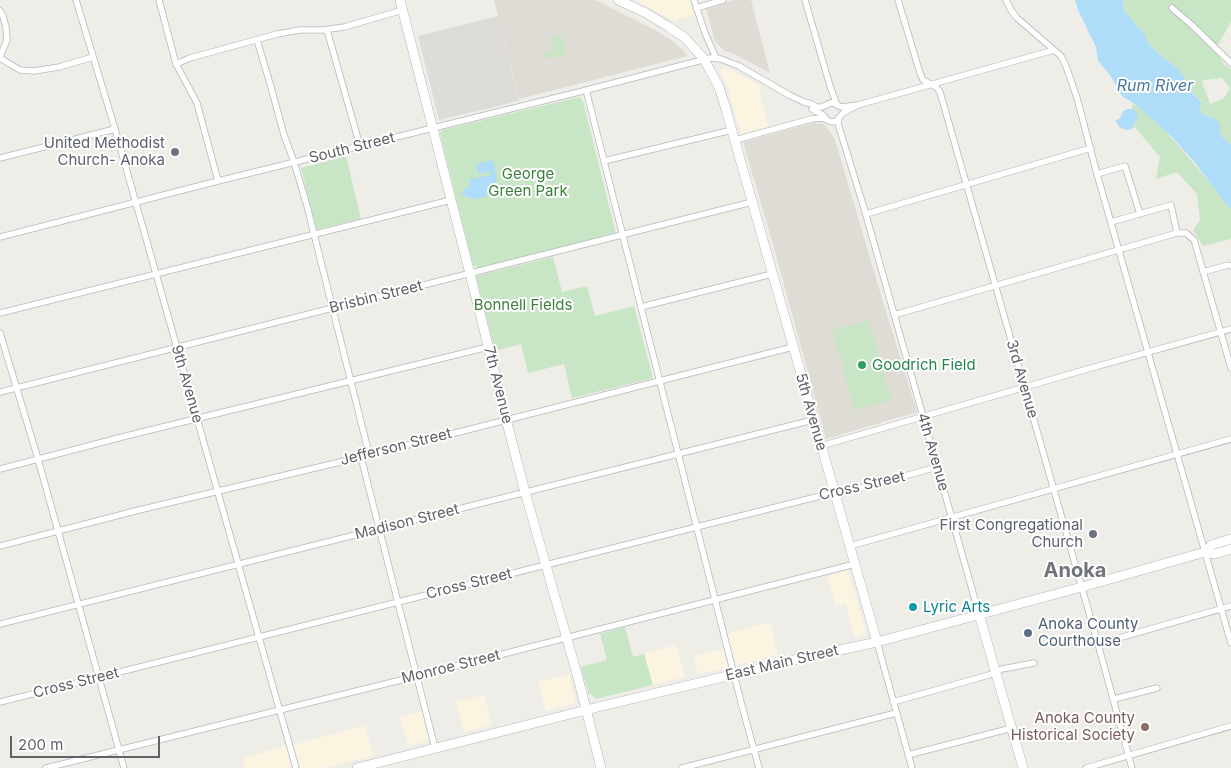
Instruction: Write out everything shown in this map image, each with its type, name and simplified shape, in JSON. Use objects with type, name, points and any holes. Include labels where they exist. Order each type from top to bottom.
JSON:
[{"type":"main road","name":"7th Avenue","points":[[400,0],[525,492],[601,768]]},
{"type":"main road","name":"5th Avenue","points":[[618,0],[645,12],[684,38],[704,59],[719,87],[877,642]]},
{"type":"main road","name":"East Main Street","points":[[1206,552],[1211,545],[1231,539]]},
{"type":"main road","name":"East Main Street","points":[[357,768],[734,674],[877,642],[1206,552],[1214,554],[1231,549]]},
{"type":"main road","name":"4th Avenue","points":[[979,614],[1023,768]]},
{"type":"street","name":"9th Avenue","points":[[76,0],[115,130],[296,768]]},
{"type":"street","points":[[159,0],[176,64],[197,103],[218,181]]},
{"type":"street","points":[[694,0],[704,33],[716,58]]},
{"type":"street","points":[[696,8],[723,0]]},
{"type":"street","points":[[805,0],[830,86],[841,111],[840,117]]},
{"type":"street","name":"3rd Avenue","points":[[898,0],[918,69],[924,80],[936,87],[940,92],[1114,699],[1132,768]]},
{"type":"street","points":[[1006,0],[1017,18],[1061,56],[1066,66],[1077,98],[1231,643]]},
{"type":"street","points":[[1172,8],[1231,63]]},
{"type":"street","points":[[176,64],[190,58],[277,34],[294,30],[327,30],[344,27],[403,10]]},
{"type":"street","points":[[0,11],[6,27],[7,40],[0,58],[20,70],[34,72],[60,67],[93,57]]},
{"type":"street","points":[[327,30],[360,146]]},
{"type":"street","points":[[257,40],[272,86],[284,135],[294,162],[369,454]]},
{"type":"street","points":[[735,140],[811,119],[836,121],[847,110],[858,106],[1054,50]]},
{"type":"street","name":"South Street","points":[[0,237],[704,59],[716,58]]},
{"type":"street","name":"4th Avenue","points":[[716,58],[739,66],[804,102],[806,106],[818,111],[842,136]]},
{"type":"street","points":[[826,119],[823,109],[830,100],[830,86]]},
{"type":"street","points":[[586,90],[759,768]]},
{"type":"street","points":[[804,102],[817,107],[833,103],[844,107],[858,106]]},
{"type":"street","name":"4th Avenue","points":[[840,117],[838,122],[866,214],[979,614]]},
{"type":"street","points":[[0,158],[115,130]]},
{"type":"street","points":[[604,161],[732,130]]},
{"type":"street","points":[[866,214],[1091,148]]},
{"type":"street","points":[[1097,174],[1125,166],[1140,214]]},
{"type":"street","points":[[0,313],[451,200]]},
{"type":"street","name":"Brisbin Street","points":[[0,392],[752,202]]},
{"type":"street","points":[[1111,222],[1171,205],[1177,234]]},
{"type":"street","points":[[894,315],[1119,250],[1186,233],[1194,240],[1231,368]]},
{"type":"street","points":[[1203,272],[1228,265],[1231,266]]},
{"type":"street","points":[[641,307],[772,274]]},
{"type":"street","points":[[821,446],[1231,329]]},
{"type":"street","points":[[0,333],[38,459],[124,768]]},
{"type":"street","points":[[0,469],[488,346]]},
{"type":"street","name":"Jefferson Street","points":[[0,546],[361,457],[793,347]]},
{"type":"street","name":"Madison Street","points":[[0,624],[814,420]]},
{"type":"street","points":[[850,546],[1231,439]]},
{"type":"street","points":[[361,457],[435,748]]},
{"type":"street","name":"Cross Street","points":[[0,702],[696,526],[828,494],[840,494],[937,466]]},
{"type":"street","name":"Monroe Street","points":[[46,768],[417,676],[855,564]]},
{"type":"street","points":[[1098,644],[1231,606]]},
{"type":"street","name":"5th Avenue","points":[[877,642],[912,768]]},
{"type":"street","points":[[893,702],[1002,670],[1034,663]]},
{"type":"street","points":[[1114,699],[1157,688]]},
{"type":"street","points":[[682,768],[896,713]]},
{"type":"street","points":[[1086,768],[1231,726]]},
{"type":"street","points":[[908,755],[1012,728]]},
{"type":"shaded area","points":[[494,0],[595,0],[657,31],[674,42],[687,56],[519,99]]},
{"type":"shaded area","points":[[635,0],[690,0],[695,15],[674,21]]},
{"type":"shaded area","points":[[735,0],[751,0],[770,73],[725,51],[715,42],[706,8]]},
{"type":"shaded area","points":[[498,16],[519,101],[439,120],[418,36]]},
{"type":"shaded area","points":[[725,67],[761,86],[760,94],[768,127],[741,134],[729,91],[720,71]]},
{"type":"shaded area","points":[[816,122],[816,124],[822,123],[835,140],[917,412],[826,439],[743,142]]},
{"type":"shaded area","points":[[848,570],[866,632],[865,635],[854,637],[846,604],[836,606],[827,576]]},
{"type":"shaded area","points":[[770,622],[778,655],[736,665],[728,633]]},
{"type":"shaded area","points":[[676,645],[685,677],[653,685],[644,654]]},
{"type":"shaded area","points":[[723,649],[728,667],[698,674],[693,656]]},
{"type":"shaded area","points":[[569,674],[575,699],[573,704],[546,711],[538,682]]},
{"type":"shaded area","points":[[484,695],[492,725],[464,732],[456,702]]},
{"type":"shaded area","points":[[422,711],[429,741],[408,746],[400,717]]},
{"type":"shaded area","points":[[365,725],[373,756],[323,768],[300,768],[293,745]]},
{"type":"shaded area","points":[[286,746],[292,768],[245,768],[242,758]]},
{"type":"green space","points":[[1123,0],[1231,0],[1231,22],[1215,50],[1224,64],[1231,69],[1231,144],[1219,132],[1214,118],[1203,115],[1199,109],[1202,102],[1186,86],[1185,78],[1175,66],[1149,44],[1144,34],[1124,10]],"holes":[[[1222,78],[1230,88],[1224,98],[1210,104],[1202,82],[1204,80]]]},
{"type":"green space","points":[[562,35],[566,55],[546,59],[545,52],[554,50],[551,37]]},
{"type":"green space","name":"George Green Park","points":[[580,97],[583,101],[615,233],[478,268],[473,265],[440,133],[442,130]]},
{"type":"green space","points":[[1133,103],[1162,127],[1231,207],[1231,239],[1203,246],[1193,230],[1200,220],[1197,194],[1177,172],[1156,179],[1160,157],[1134,126],[1138,116],[1132,109]]},
{"type":"green space","points":[[346,156],[361,219],[318,229],[316,228],[301,168]]},
{"type":"green space","name":"Bonnell Fields","points":[[553,257],[562,292],[587,286],[595,316],[634,306],[653,378],[572,398],[564,364],[528,373],[521,344],[495,351],[476,276]]},
{"type":"green space","name":"Goodrich Field","points":[[869,320],[891,400],[855,410],[832,330]]},
{"type":"green space","points":[[625,627],[633,657],[644,654],[653,685],[596,699],[589,694],[581,667],[607,660],[600,634]]},
{"type":"water","name":"Rum River","points":[[1075,0],[1123,0],[1124,10],[1144,34],[1149,44],[1175,66],[1185,78],[1186,86],[1202,103],[1199,109],[1203,115],[1214,118],[1220,124],[1219,132],[1231,144],[1231,209],[1196,164],[1171,136],[1135,104],[1122,96],[1110,75],[1098,61],[1096,47]]},
{"type":"water","points":[[1127,109],[1132,109],[1138,116],[1138,120],[1133,128],[1128,130],[1118,126],[1115,121]]},
{"type":"water","points":[[493,160],[497,179],[490,194],[474,199],[461,193],[471,184],[468,180],[471,177],[474,180],[491,175],[490,171],[479,174],[476,164]]},
{"type":"place","name":"United Methodist Church- Anoka","points":[[175,152]]},
{"type":"place","name":"Goodrich Field","points":[[862,365]]},
{"type":"place","name":"First Congregational Church","points":[[1093,534]]},
{"type":"place","name":"Lyric Arts","points":[[913,607]]},
{"type":"place","name":"Anoka County Courthouse","points":[[1028,633]]},
{"type":"place","name":"Anoka County Historical Society","points":[[1145,727]]},
{"type":"district","name":"Anoka","points":[[1075,571]]}]
